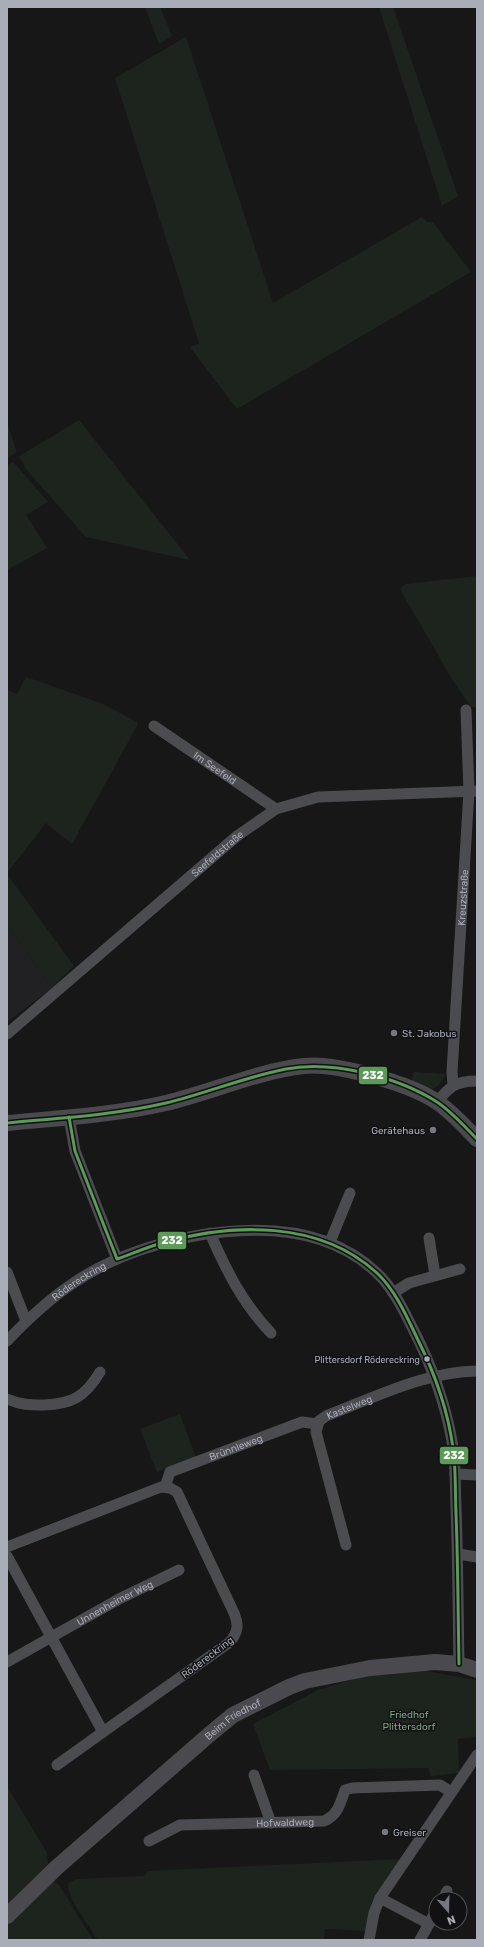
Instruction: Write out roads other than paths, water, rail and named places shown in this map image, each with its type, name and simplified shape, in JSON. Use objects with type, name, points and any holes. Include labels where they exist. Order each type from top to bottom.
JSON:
[{"type":"main road","points":[[7,1123],[69,1117],[166,1103],[284,1069],[305,1066],[347,1070],[420,1092],[437,1102],[456,1117],[477,1139]]},
{"type":"main road","name":"Beim Friedhof","points":[[7,1916],[38,1885],[233,1715],[289,1686],[338,1674],[400,1664],[435,1662],[459,1664],[477,1670]]},
{"type":"street","name":"Kreuzstraße","points":[[453,1085],[452,1064],[473,791],[466,710]]},
{"type":"street","name":"Im Seefeld","points":[[154,726],[276,809]]},
{"type":"street","name":"Seefeldstraße","points":[[7,1034],[237,836],[276,809],[318,797],[473,791]]},
{"type":"street","points":[[437,1102],[448,1088],[453,1085],[462,1081],[477,1081]]},
{"type":"street","points":[[69,1117],[75,1151],[117,1259]]},
{"type":"street","points":[[330,1242],[350,1193]]},
{"type":"street","name":"Rödereckring","points":[[7,1341],[26,1321],[73,1283],[117,1259],[168,1241],[210,1233],[244,1230],[283,1230],[330,1242],[347,1250],[361,1260],[378,1274],[393,1293],[426,1355],[434,1375],[452,1441],[455,1474],[458,1554],[459,1664]]},
{"type":"street","points":[[210,1233],[234,1286],[256,1318],[271,1334]]},
{"type":"street","points":[[429,1238],[435,1275]]},
{"type":"street","points":[[393,1293],[409,1283],[460,1269]]},
{"type":"street","points":[[7,1272],[26,1321]]},
{"type":"street","points":[[434,1375],[462,1371],[477,1371]]},
{"type":"street","points":[[7,1399],[21,1405],[62,1404],[79,1396],[92,1384],[100,1372]]},
{"type":"street","name":"Kastelweg","points":[[346,1545],[316,1432],[319,1421],[326,1416],[434,1375]]},
{"type":"street","name":"Brünnleweg","points":[[165,1487],[170,1472],[302,1422],[318,1424]]},
{"type":"street","points":[[455,1474],[477,1475]]},
{"type":"street","points":[[7,1547],[160,1487],[165,1487]]},
{"type":"street","name":"Rödereckring","points":[[103,1732],[230,1642],[236,1635],[237,1620],[177,1492],[165,1487]]},
{"type":"street","points":[[458,1554],[477,1557]]},
{"type":"street","points":[[7,1556],[103,1732],[57,1765]]},
{"type":"street","name":"Unnenheimer Weg","points":[[7,1662],[119,1599],[179,1570]]},
{"type":"street","points":[[369,1940],[374,1913],[380,1898],[477,1755]]},
{"type":"street","points":[[254,1774],[271,1823]]},
{"type":"street","name":"Hofwaldweg","points":[[149,1841],[180,1825],[324,1821],[332,1817],[338,1810],[345,1790],[352,1788],[440,1785],[451,1792]]},
{"type":"street","points":[[380,1898],[428,1923]]},
{"type":"street","points":[[420,1940],[428,1926]]},
{"type":"place","name":"St. Jakobus","points":[[394,1033]]},
{"type":"place","name":"Gerätehaus","points":[[433,1130]]},
{"type":"place","name":"Plittersdorf Rödereckring","points":[[427,1359]]},
{"type":"place","name":"Greiser","points":[[385,1832]]},
{"type":"park label","name":"Friedhof Plittersdorf","points":[[409,1720]]}]
